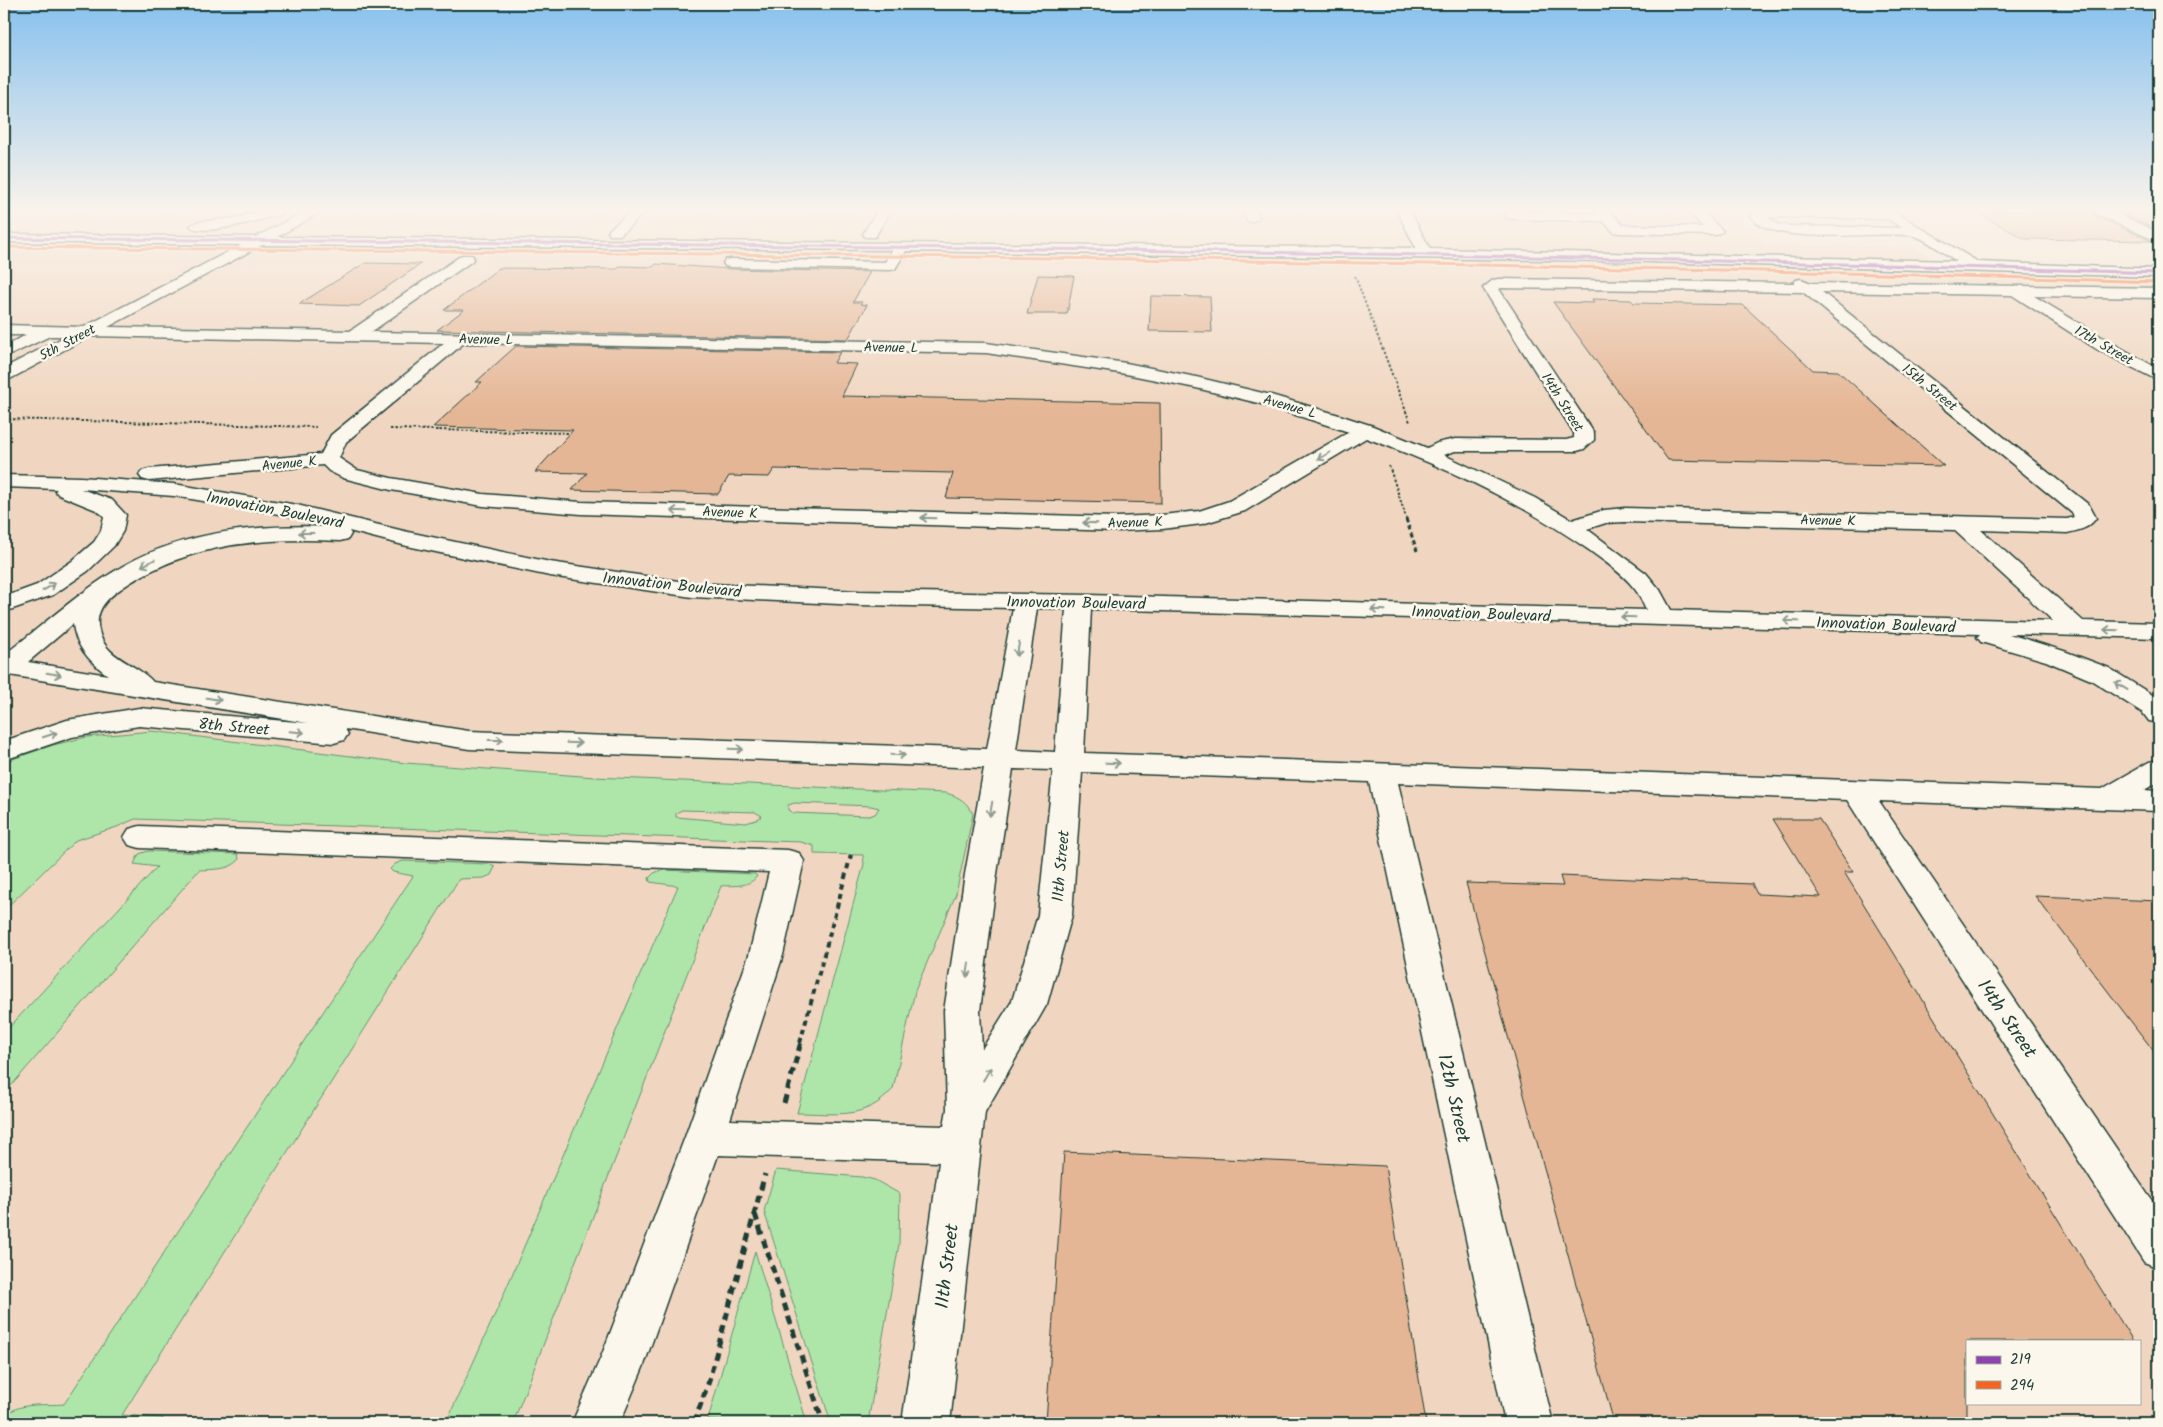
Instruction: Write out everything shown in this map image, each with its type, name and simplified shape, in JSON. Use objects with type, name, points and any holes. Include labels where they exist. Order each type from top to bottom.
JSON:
[{"type":"street","name":"5th Street","points":[[4,375],[190,278]]},
{"type":"street","points":[[354,336],[439,278]]},
{"type":"street","name":"15th Street","points":[[1793,278],[2081,510],[2085,518]]},
{"type":"street","name":"17th Street","points":[[1993,278],[2104,346],[2159,376]]},
{"type":"street","points":[[2011,288],[2021,278]]},
{"type":"street","name":"14th Street","points":[[1430,454],[1444,447],[1455,445],[1566,446],[1577,445],[1584,440],[1584,433],[1490,288],[1494,284],[1806,287]]},
{"type":"street","points":[[1806,287],[2011,288],[2159,293]]},
{"type":"street","name":"5th Street","points":[[4,353],[72,318]]},
{"type":"street","name":"Avenue L","points":[[4,330],[986,348],[1042,355],[1204,383],[1278,402],[1366,430],[1430,454],[1482,478],[1570,527],[1609,553],[1641,581],[1662,618]]},
{"type":"street","points":[[328,459],[338,439],[460,338]]},
{"type":"street","name":"Avenue K","points":[[81,483],[328,459],[336,467],[350,474],[437,492],[522,504],[581,508],[1117,524],[1162,522],[1202,517],[1238,506],[1366,430]]},
{"type":"street","name":"Innovation Boulevard","points":[[4,481],[81,483],[174,490],[297,511],[407,539],[550,569],[692,590],[859,598],[1079,602],[2159,631]]},
{"type":"street","points":[[4,605],[45,590],[80,566],[103,546],[112,531],[115,515],[104,505],[42,482]]},
{"type":"street","name":"Avenue K","points":[[1570,527],[1604,517],[1625,515],[2067,526],[2080,524],[2085,518]]},
{"type":"street","points":[[1961,524],[2077,629]]},
{"type":"street","points":[[4,667],[98,594],[152,561],[191,546],[236,537],[308,532],[407,539]]},
{"type":"street","points":[[98,594],[84,618],[89,644],[104,659],[148,689]]},
{"type":"street","name":"11th Street","points":[[926,1423],[964,1127],[962,1011],[980,874],[1026,601]]},
{"type":"street","name":"11th Street","points":[[964,1127],[1029,1004],[1055,915],[1069,761],[1079,602]]},
{"type":"street","points":[[1946,626],[2006,640],[2100,674],[2153,707],[2159,715]]},
{"type":"street","points":[[4,667],[469,740],[2159,801]]},
{"type":"street","name":"8th Street","points":[[4,751],[67,729],[139,717],[304,733],[469,740]]},
{"type":"street","points":[[2107,799],[2159,769]]},
{"type":"street","name":"12th Street","points":[[1380,772],[1529,1423]]},
{"type":"street","name":"14th Street","points":[[1856,790],[2159,1247]]},
{"type":"street","points":[[140,837],[788,861],[766,955],[705,1137],[621,1365],[596,1423]]},
{"type":"street","points":[[705,1137],[930,1143],[964,1127]]},
{"type":"path","points":[[1356,278],[1414,432],[1385,451],[1417,551]]},
{"type":"path","points":[[4,419],[322,427]]},
{"type":"path","points":[[386,429],[570,433]]},
{"type":"path","points":[[754,1214],[823,1423]]},
{"type":"shaded area","points":[[4,278],[2159,279],[2159,1423],[4,1423]]},
{"type":"green space","points":[[152,731],[406,763],[595,777],[946,793],[962,800],[973,814],[956,894],[915,991],[893,1089],[872,1106],[860,1111],[837,1114],[797,1113],[864,864],[863,855],[814,854],[814,846],[801,842],[135,819],[117,827],[76,840],[4,910],[4,762],[53,745],[87,737]],"holes":[[[795,803],[871,806],[879,808],[875,814],[869,816],[793,813],[788,810],[788,805]],[[682,810],[755,812],[762,816],[746,823],[676,817],[676,813]]]},
{"type":"green space","points":[[148,851],[238,854],[239,860],[225,868],[199,870],[4,1094],[4,1033],[157,867],[134,864],[139,854]]},
{"type":"green space","points":[[403,861],[489,864],[495,867],[491,875],[484,878],[459,879],[122,1415],[163,1418],[161,1423],[4,1423],[12,1411],[20,1407],[64,1404],[413,876],[393,872],[390,869],[395,864]]},
{"type":"green space","points":[[662,870],[755,874],[757,876],[754,880],[745,884],[721,886],[513,1423],[446,1423],[500,1303],[678,886],[650,882],[649,878],[654,873]]},
{"type":"green space","points":[[776,1170],[862,1177],[875,1180],[900,1194],[899,1244],[868,1423],[831,1423],[764,1211]]},
{"type":"green space","points":[[755,1251],[807,1423],[754,1423],[708,1420]]},
{"type":"building","points":[[342,278],[401,278],[359,306],[299,304]]},
{"type":"building","points":[[486,278],[867,278],[853,302],[862,302],[860,304],[867,305],[848,339],[437,330],[464,310],[444,310]]},
{"type":"building","points":[[1037,278],[1074,278],[1067,314],[1027,314]]},
{"type":"building","points":[[1151,296],[1210,297],[1212,332],[1149,331]]},
{"type":"building","points":[[1592,299],[1631,300],[1634,303],[1743,305],[1813,370],[1838,371],[1944,466],[1668,460],[1553,302],[1594,303]]},
{"type":"building","points":[[516,346],[840,352],[834,363],[857,364],[842,396],[1160,403],[1161,503],[946,498],[953,473],[774,469],[769,477],[729,476],[718,494],[572,490],[587,473],[535,472],[573,430],[433,427],[482,382],[476,382]]},
{"type":"building","points":[[1773,819],[1819,819],[1853,872],[1844,872],[2132,1340],[1966,1340],[1967,1423],[1614,1423],[1466,883],[1563,886],[1560,876],[1752,884],[1757,894],[1821,897]]},
{"type":"building","points":[[2035,896],[2159,901],[2159,1058]]},
{"type":"building","points":[[1064,1152],[1385,1166],[1426,1423],[1046,1423]]},
{"type":"transit line","name":"294","points":[[2027,278],[2159,282]]}]
